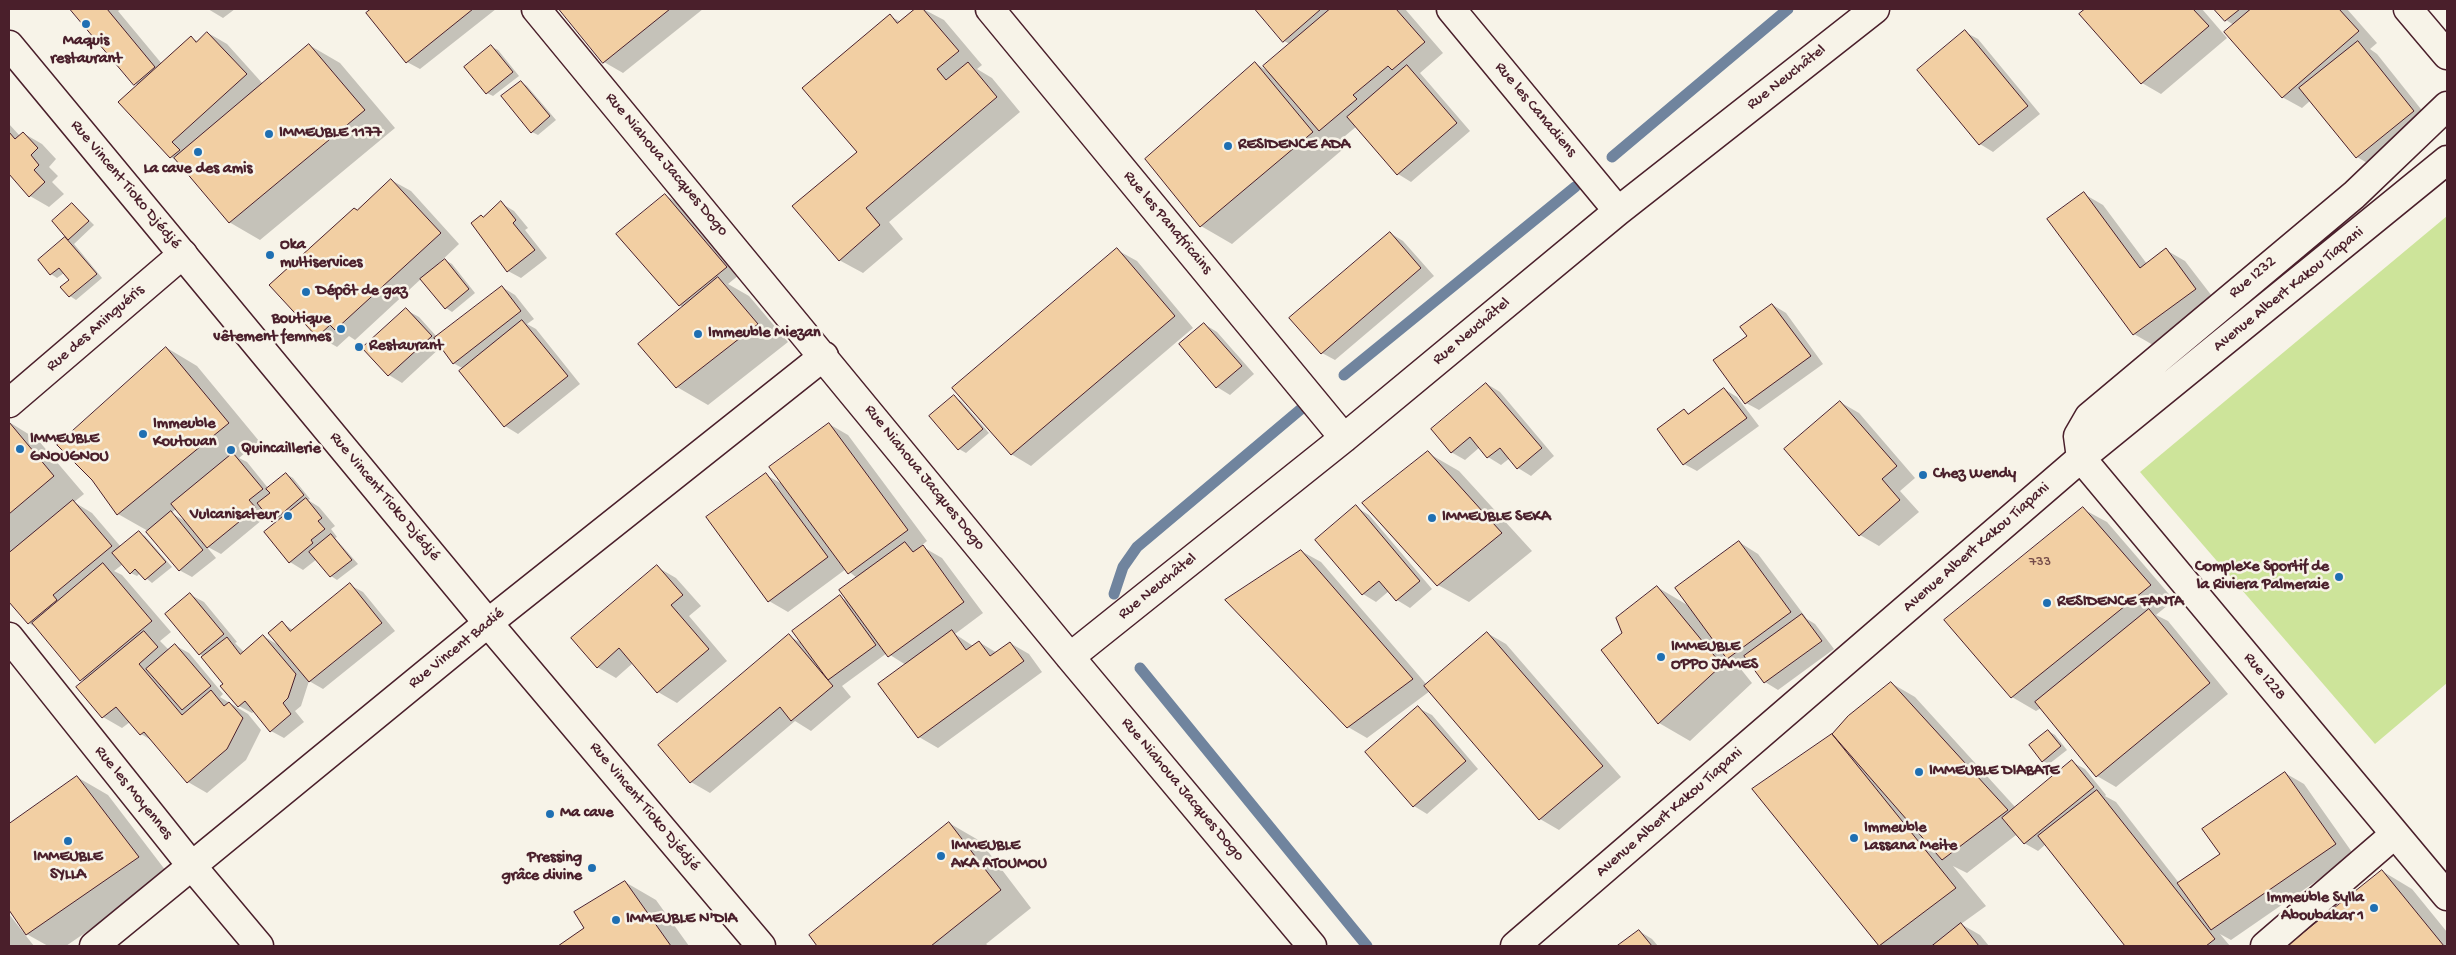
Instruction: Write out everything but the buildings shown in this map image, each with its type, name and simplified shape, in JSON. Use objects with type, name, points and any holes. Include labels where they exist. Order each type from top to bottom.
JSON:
[{"type":"street","name":"Rue Niahoua Jacques Dogo","points":[[536,9],[824,356],[1070,657],[1312,946]]},
{"type":"street","name":"Rue les Panafricains","points":[[990,9],[1344,438]]},
{"type":"street","name":"Rue les Canadiens","points":[[1451,9],[1618,211]]},
{"type":"street","name":"Rue Neuchâtel","points":[[1070,657],[1344,438],[1618,211],[1875,9]]},
{"type":"street","points":[[2408,9],[2447,55]]},
{"type":"street","name":"Rue Vincent Tioko Djédjé","points":[[9,45],[488,623],[761,946]]},
{"type":"street","name":"Rue I232","points":[[2081,458],[2078,436],[2089,417],[2354,195],[2447,106]]},
{"type":"street","name":"Avenue Albert Kakou Tiapani","points":[[1515,946],[2081,458],[2447,160]]},
{"type":"street","name":"Rue des Aninguéris","points":[[9,403],[183,254]]},
{"type":"street","name":"Rue Vincent Badié","points":[[94,946],[488,623],[824,356]]},
{"type":"street","name":"Rue I228","points":[[2081,458],[2447,896]]},
{"type":"street","name":"Rue les Moyennes","points":[[9,637],[191,866],[259,946]]},
{"type":"street","points":[[2266,946],[2395,834]]},
{"type":"green space","name":"Complexe Sportif de la Riviera Palmeraie","points":[[2447,216],[2447,683],[2375,744],[2140,472]]},
{"type":"waterway","points":[[1612,157],[1788,9]]},
{"type":"waterway","points":[[1344,375],[1575,187]]},
{"type":"waterway","points":[[1114,594],[1123,567],[1137,547],[1301,409]]},
{"type":"waterway","points":[[1140,668],[1367,946]]},
{"type":"place","name":"Maquis restaurant","points":[[86,24]]},
{"type":"place","name":"IMMEUBLE 1177","points":[[269,134]]},
{"type":"place","name":"RESIDENCE ADA","points":[[1228,146]]},
{"type":"place","name":"La cave des amis","points":[[198,152]]},
{"type":"place","name":"Oka multiservices","points":[[270,255]]},
{"type":"place","name":"Dépôt de gaz","points":[[306,292]]},
{"type":"place","name":"Boutique vêtement femmes","points":[[341,329]]},
{"type":"place","name":"Immeuble Miezan","points":[[698,334]]},
{"type":"place","name":"Restaurant","points":[[359,347]]},
{"type":"place","name":"Immeuble Koutouan","points":[[143,434]]},
{"type":"place","name":"IMMEUBLE GNOUGNOU","points":[[20,449]]},
{"type":"place","name":"Quincaillerie","points":[[231,450]]},
{"type":"place","name":"Chez Wendy","points":[[1923,475]]},
{"type":"place","name":"Vulcanisateur","points":[[288,516]]},
{"type":"place","name":"IMMEUBLE SEKA","points":[[1432,518]]},
{"type":"place","name":"Complexe Sportif de la Riviera Palmeraie","points":[[2339,577]]},
{"type":"place","name":"RESIDENCE FANTA","points":[[2047,603]]},
{"type":"place","name":"IMMEUBLE OPPO JAMES","points":[[1661,657]]},
{"type":"place","name":"IMMEUBLE DIABATE","points":[[1919,772]]},
{"type":"place","name":"Ma cave","points":[[550,814]]},
{"type":"place","name":"Immeuble Lassana Meite","points":[[1854,838]]},
{"type":"place","name":"IMMEUBLE SYLLA","points":[[68,841]]},
{"type":"place","name":"IMMEUBLE AKA ATOUMOU","points":[[941,856]]},
{"type":"place","name":"Pressing grâce divine","points":[[592,868]]},
{"type":"place","name":"Immeuble Sylla Aboubakar 1","points":[[2374,908]]},
{"type":"place","name":"IMMEUBLE N'DIA","points":[[616,920]]}]
